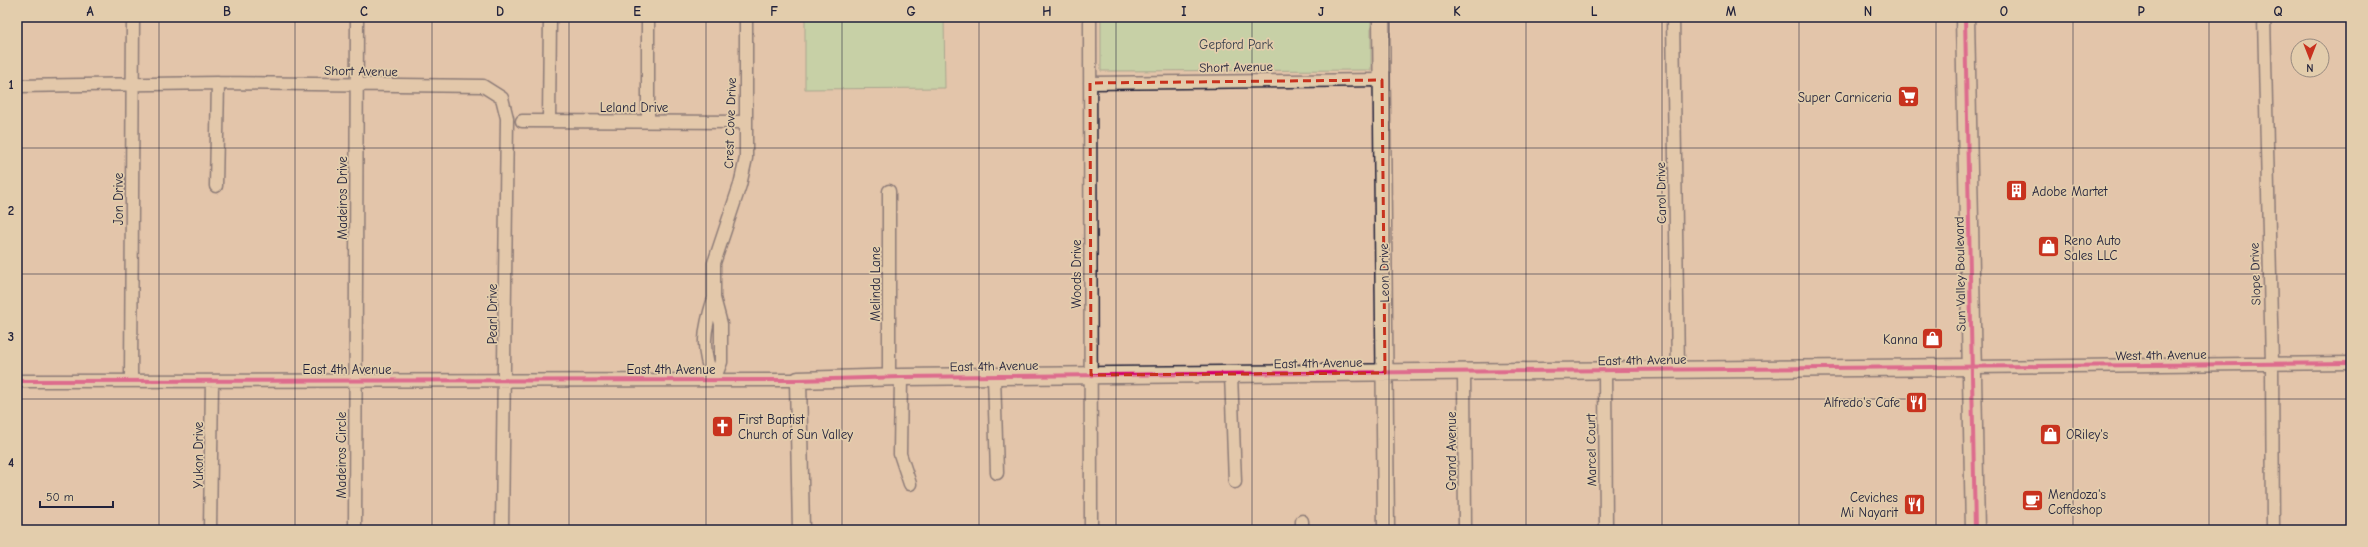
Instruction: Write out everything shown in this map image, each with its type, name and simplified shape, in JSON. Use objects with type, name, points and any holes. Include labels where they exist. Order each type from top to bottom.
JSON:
[{"type":"main road","name":"Sun Valley Boulevard","points":[[1965,17],[1975,530]]},
{"type":"street","name":"Jon Drive","points":[[131,380],[133,17]]},
{"type":"street","name":"Madeiros Drive","points":[[355,380],[357,17]]},
{"type":"street","points":[[549,121],[550,17]]},
{"type":"street","points":[[648,17],[648,121]]},
{"type":"street","name":"Crest Cove Drive","points":[[714,380],[721,362],[721,324],[714,298],[713,273],[716,255],[744,169],[746,17]]},
{"type":"street","name":"Woods Drive","points":[[1090,17],[1091,530]]},
{"type":"street","name":"Leon Drive","points":[[1381,17],[1386,530]]},
{"type":"street","name":"Carol Drive","points":[[1673,17],[1678,370]]},
{"type":"street","name":"Slope Drive","points":[[2264,17],[2272,364],[2273,530]]},
{"type":"street","name":"Short Avenue","points":[[1090,83],[1382,80]]},
{"type":"street","name":"Short Avenue","points":[[17,86],[133,86],[218,83],[357,86],[483,86],[502,98]]},
{"type":"street","points":[[216,186],[218,83]]},
{"type":"street","name":"Pearl Drive","points":[[502,98],[507,118],[506,379],[502,530]]},
{"type":"street","name":"Leland Drive","points":[[522,121],[745,122]]},
{"type":"street","name":"Melinda Lane","points":[[888,191],[895,377],[900,454],[910,484]]},
{"type":"street","name":"West 4th Avenue","points":[[1972,367],[2351,363]]},
{"type":"street","name":"East 4th Avenue","points":[[17,380],[798,380],[895,377],[1972,367]]},
{"type":"street","name":"Marcel Court","points":[[1604,370],[1606,530]]},
{"type":"street","name":"Grand Avenue","points":[[1464,372],[1465,530]]},
{"type":"street","points":[[1232,374],[1235,482]]},
{"type":"street","points":[[994,376],[998,473]]},
{"type":"street","name":"Yukon Drive","points":[[210,530],[212,380]]},
{"type":"street","name":"Madeiros Circle","points":[[355,380],[355,530]]},
{"type":"street","points":[[798,380],[801,530]]},
{"type":"highlighted area","points":[[1382,80],[1385,373],[1091,375],[1090,83]]},
{"type":"green space","points":[[805,17],[944,17],[945,88],[805,89]]},
{"type":"green space","name":"Gepford Park","points":[[1101,17],[1371,17],[1371,70],[1101,71]]},
{"type":"cycle path","points":[[1965,17],[1975,530]]},
{"type":"cycle path","points":[[17,381],[798,380],[901,377],[2351,363]]},
{"type":"place","name":"Super Carniceria","points":[[1908,97]]},
{"type":"place","name":"Adobe Martet","points":[[2017,191]]},
{"type":"place","name":"Reno Auto Sales LLC","points":[[2048,247]]},
{"type":"place","name":"Kanna","points":[[1933,339]]},
{"type":"place","name":"Alfredo's Cafe","points":[[1916,402]]},
{"type":"place","name":"First Baptist Church of Sun Valley","points":[[722,426]]},
{"type":"place","name":"ORiley's","points":[[2050,434]]},
{"type":"place","name":"Mendoza's Coffeshop","points":[[2032,501]]},
{"type":"place","name":"Ceviches Mi Nayarit","points":[[1914,504]]}]
